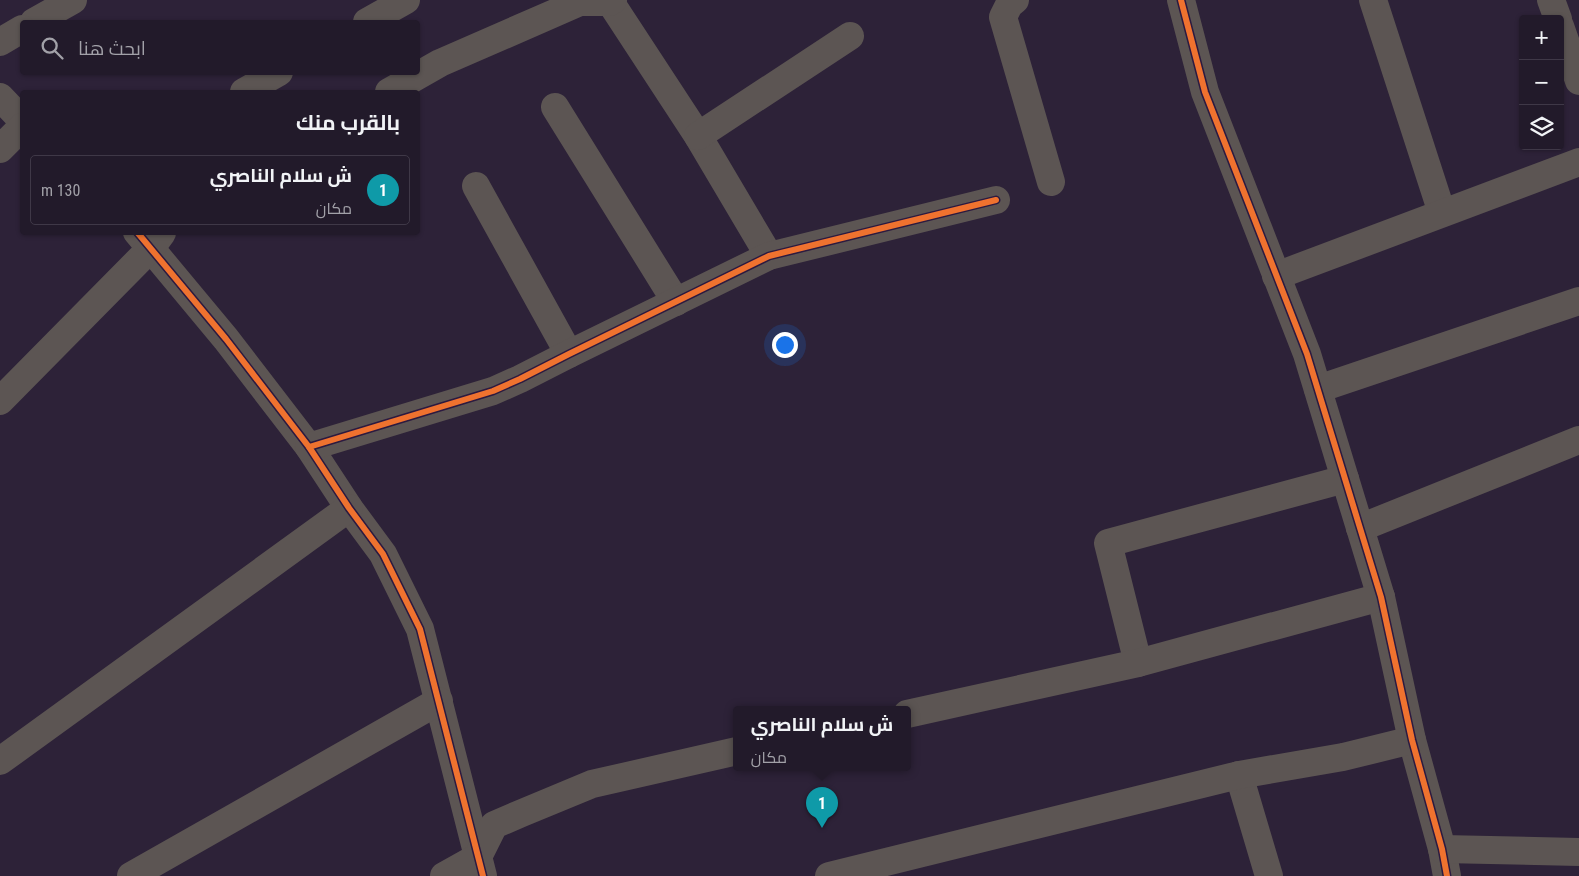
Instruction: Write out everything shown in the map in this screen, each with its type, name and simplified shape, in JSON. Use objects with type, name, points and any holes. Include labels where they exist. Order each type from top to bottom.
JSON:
[{"type":"street","points":[[38,20],[73,0]]},
{"type":"street","points":[[370,20],[406,0]]},
{"type":"street","points":[[1015,0],[1009,5],[1003,17],[1051,182]]},
{"type":"street","points":[[1181,0],[1204,92],[1307,354],[1318,389],[1381,597],[1412,740],[1442,849],[1447,876]]},
{"type":"street","points":[[1373,0],[1442,214]]},
{"type":"street","points":[[1551,0],[1557,15]]},
{"type":"street","points":[[393,90],[440,64],[580,2],[611,1],[698,136],[769,256]]},
{"type":"street","points":[[0,42],[20,30]]},
{"type":"street","points":[[698,136],[850,36]]},
{"type":"street","points":[[1564,38],[1579,81]]},
{"type":"street","points":[[248,90],[274,75]]},
{"type":"street","points":[[0,97],[20,118]]},
{"type":"street","points":[[555,107],[676,302]]},
{"type":"street","points":[[0,149],[20,129]]},
{"type":"street","points":[[1276,276],[1579,162]]},
{"type":"street","points":[[476,186],[569,354]]},
{"type":"street","points":[[309,447],[492,391],[769,256],[996,200]]},
{"type":"street","points":[[0,401],[150,238],[309,447],[349,508],[383,554],[420,629],[480,867]]},
{"type":"street","points":[[1318,389],[1579,301]]},
{"type":"street","points":[[1360,528],[1579,440]]},
{"type":"street","points":[[1138,663],[1108,543],[1345,480]]},
{"type":"street","points":[[0,761],[349,508]]},
{"type":"street","points":[[911,713],[1138,663],[1381,597]]},
{"type":"street","points":[[131,876],[439,700]]},
{"type":"street","points":[[829,876],[1239,775],[1343,757],[1412,740]]},
{"type":"street","points":[[480,867],[494,825],[592,784],[733,752]]},
{"type":"street","points":[[1239,775],[1269,876]]},
{"type":"street","points":[[1442,849],[1579,852]]},
{"type":"street","points":[[444,876],[480,867]]},
{"type":"cycle path","points":[[1181,0],[1205,92],[1307,354],[1381,597],[1412,740],[1442,849],[1447,876]]},
{"type":"cycle path","points":[[309,447],[493,391],[769,256],[996,200]]},
{"type":"cycle path","points":[[139,235],[226,339],[309,447],[349,508],[383,554],[420,629],[483,876]]},
{"type":"place","name":"ش سلام الناصري","points":[[822,828]]}]
